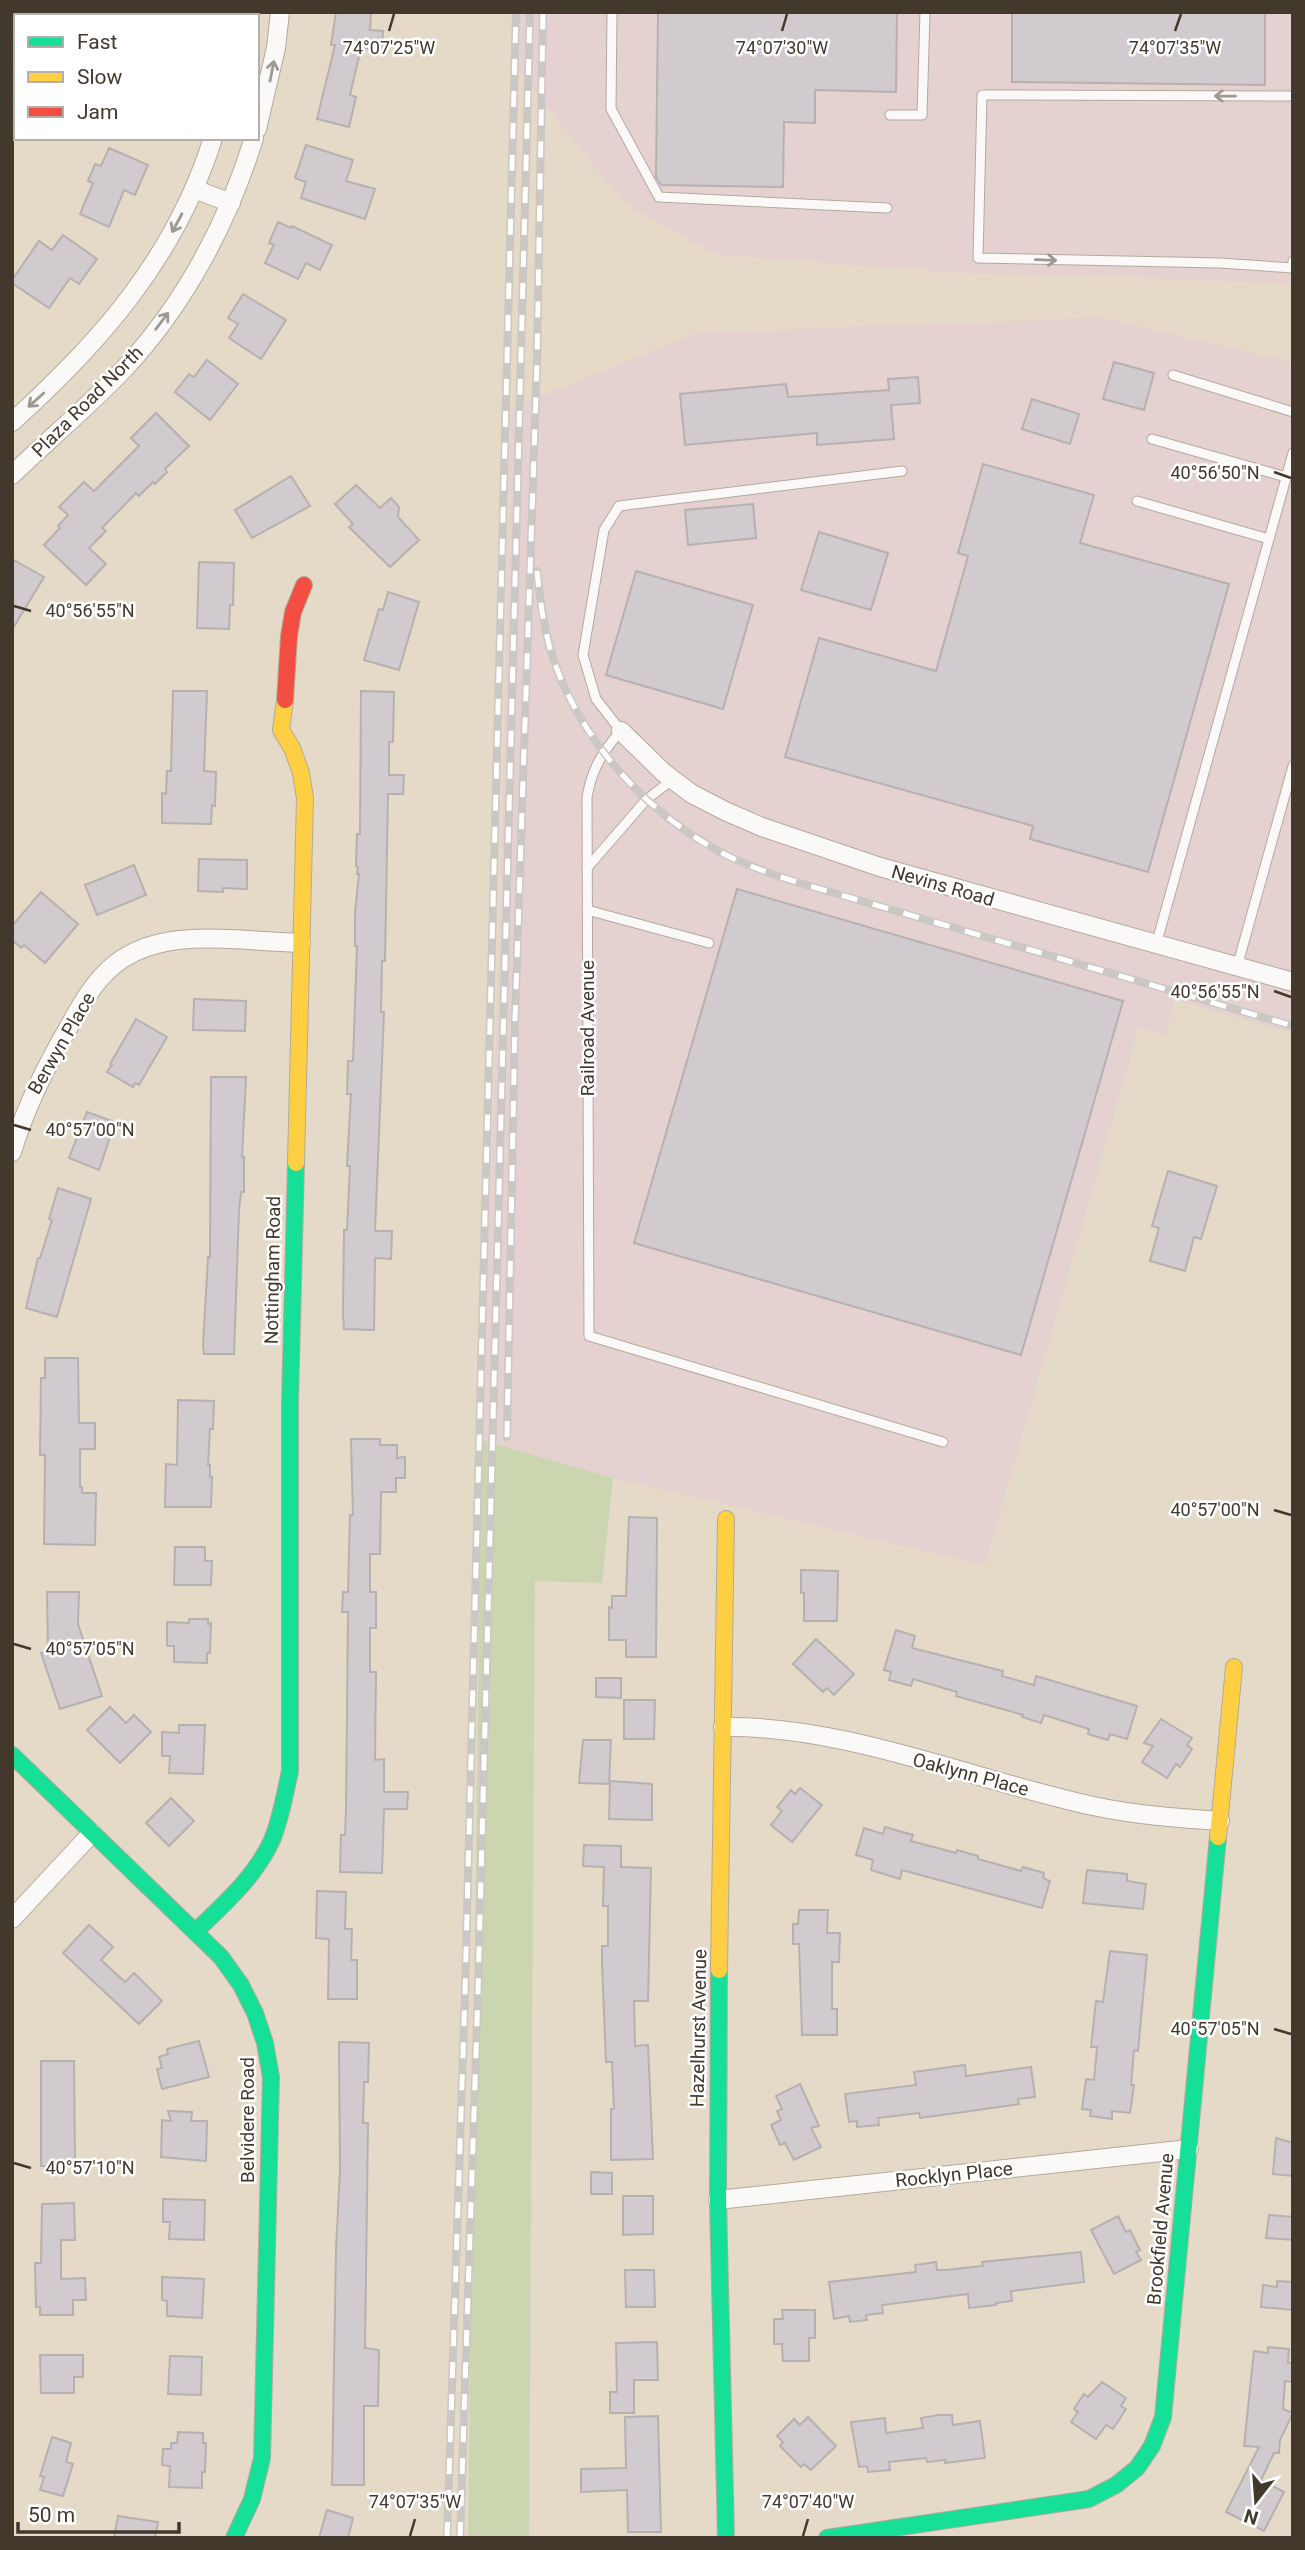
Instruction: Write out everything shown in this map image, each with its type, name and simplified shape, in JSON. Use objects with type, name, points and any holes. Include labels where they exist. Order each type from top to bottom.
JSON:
[{"type":"street","points":[[259,120],[276,48],[280,12]]},
{"type":"street","name":"Plaza Road North","points":[[12,422],[74,365],[121,311],[162,253],[194,189],[212,140]]},
{"type":"street","name":"Plaza Road North","points":[[12,475],[102,392],[152,335],[195,272],[231,203],[253,140]]},
{"type":"street","points":[[194,189],[231,203]]},
{"type":"street","name":"Nottingham Road","points":[[195,1932],[233,1895],[267,1850],[281,1817],[290,1770],[290,1401],[305,798],[301,773],[292,748],[281,730],[288,681],[289,636],[293,612],[304,585]]},
{"type":"street","name":"Nevins Road","points":[[621,731],[638,750],[673,779],[725,811],[818,847],[880,867],[1293,982]]},
{"type":"street","name":"Berwyn Place","points":[[12,1152],[16,1126],[41,1075],[82,1004],[113,966],[133,952],[176,940],[301,943]]},
{"type":"street","name":"Hazelhurst Avenue","points":[[726,1519],[718,2200],[726,2538]]},
{"type":"street","name":"Brookfield Avenue","points":[[827,2538],[1089,2499],[1111,2490],[1129,2477],[1146,2459],[1157,2439],[1163,2417],[1234,1667]]},
{"type":"street","name":"Oaklynn Place","points":[[723,1727],[792,1731],[846,1741],[1094,1806],[1149,1816],[1220,1821]]},
{"type":"street","name":"Belvidere Road","points":[[12,1755],[221,1956],[242,1984],[257,2014],[267,2047],[271,2077],[262,2458],[247,2516],[234,2538]]},
{"type":"street","points":[[12,1919],[92,1833]]},
{"type":"street","name":"Rocklyn Place","points":[[718,2200],[1189,2149]]},
{"type":"lane","points":[[612,12],[611,109],[659,197],[887,208]]},
{"type":"lane","points":[[890,115],[922,115],[925,12]]},
{"type":"lane","points":[[1293,96],[982,95],[978,258],[1220,263],[1293,268],[1293,261]]},
{"type":"lane","points":[[1173,375],[1293,412]]},
{"type":"lane","points":[[1152,439],[1286,477]]},
{"type":"lane","points":[[1156,945],[1293,453]]},
{"type":"lane","points":[[621,731],[596,699],[583,655],[604,530],[619,506],[902,471]]},
{"type":"lane","points":[[1137,501],[1269,539]]},
{"type":"lane","name":"Railroad Avenue","points":[[621,731],[603,751],[590,779],[587,797],[589,1336],[943,1442]]},
{"type":"lane","points":[[1237,967],[1293,766]]},
{"type":"lane","points":[[587,868],[646,800],[673,779]]},
{"type":"lane","points":[[587,910],[709,943]]},
{"type":"shaded area","points":[[520,12],[1293,12],[1293,283],[950,272],[714,254],[624,203],[518,70]]},
{"type":"shaded area","points":[[1101,318],[1293,362],[1293,1033],[1175,1000],[1165,1035],[1139,1028],[985,1565],[613,1478],[481,1440],[499,957],[511,409],[696,333]]},
{"type":"green space","points":[[481,1440],[613,1478],[602,1583],[535,1581],[529,2538],[468,2538]]},
{"type":"building","points":[[336,12],[371,12],[370,30],[383,31],[382,50],[361,48],[350,95],[356,97],[349,127],[317,119],[335,45],[331,45]]},
{"type":"building","points":[[658,12],[897,12],[896,92],[815,90],[815,123],[784,122],[783,187],[661,185],[656,177]]},
{"type":"building","points":[[1012,12],[1265,12],[1265,85],[1012,82]]},
{"type":"building","points":[[306,145],[353,160],[346,181],[375,189],[365,219],[301,198],[306,182],[295,178]]},
{"type":"building","points":[[109,148],[148,165],[135,195],[124,190],[109,227],[80,214],[93,183],[88,181],[95,164],[101,166]]},
{"type":"building","points":[[278,222],[332,245],[320,270],[306,263],[298,279],[265,263],[274,245],[269,243]]},
{"type":"building","points":[[63,235],[97,259],[79,284],[70,278],[49,308],[12,283],[12,280],[39,241],[52,250]]},
{"type":"building","points":[[243,294],[286,320],[261,359],[229,338],[238,324],[228,318]]},
{"type":"building","points":[[207,360],[238,384],[210,420],[175,392],[189,374],[194,377]]},
{"type":"building","points":[[1114,362],[1154,373],[1144,410],[1103,399]]},
{"type":"building","points":[[918,377],[920,403],[891,405],[894,439],[817,445],[817,433],[685,445],[680,394],[786,384],[788,397],[889,390],[888,379]]},
{"type":"building","points":[[1032,399],[1079,414],[1070,444],[1022,429]]},
{"type":"building","points":[[156,413],[189,446],[165,469],[167,472],[155,484],[153,482],[139,496],[136,493],[102,528],[106,531],[89,548],[106,564],[86,585],[44,545],[68,515],[59,507],[84,482],[94,491],[139,446],[131,438]]},
{"type":"building","points":[[983,464],[1094,495],[1080,543],[1229,584],[1148,872],[1030,839],[1033,826],[785,757],[819,638],[936,671],[968,556],[958,553]]},
{"type":"building","points":[[291,476],[310,506],[252,538],[235,510]]},
{"type":"building","points":[[356,485],[380,508],[391,498],[399,507],[398,517],[419,540],[390,567],[349,527],[353,524],[335,504]]},
{"type":"building","points":[[753,504],[756,538],[688,545],[685,510]]},
{"type":"building","points":[[819,532],[888,553],[871,610],[801,590]]},
{"type":"building","points":[[12,559],[44,577],[12,630]]},
{"type":"building","points":[[199,562],[234,563],[233,605],[230,605],[229,629],[197,628]]},
{"type":"building","points":[[636,571],[753,605],[723,709],[606,675]]},
{"type":"building","points":[[388,592],[419,602],[399,670],[364,660],[379,609],[383,610]]},
{"type":"building","points":[[173,691],[207,691],[204,771],[216,772],[215,806],[212,805],[211,824],[162,823],[162,793],[166,794],[167,771],[171,771]]},
{"type":"building","points":[[361,691],[394,692],[389,775],[404,775],[403,794],[388,794],[385,961],[382,961],[381,1012],[384,1012],[375,1231],[392,1231],[391,1259],[375,1258],[374,1330],[344,1329],[343,1314],[344,1230],[347,1230],[350,1166],[347,1166],[351,1094],[347,1094],[348,1061],[353,1061],[357,946],[355,913],[359,874],[356,866],[357,834],[360,834]]},
{"type":"building","points":[[199,859],[247,860],[247,889],[198,891]]},
{"type":"building","points":[[134,865],[146,895],[97,915],[85,885]]},
{"type":"building","points":[[737,889],[1123,1001],[1021,1355],[634,1243]]},
{"type":"building","points":[[41,892],[78,924],[45,963],[24,945],[21,948],[12,940],[12,926]]},
{"type":"building","points":[[194,999],[246,1001],[245,1031],[193,1030]]},
{"type":"building","points":[[136,1019],[167,1037],[139,1085],[135,1083],[133,1087],[107,1072]]},
{"type":"building","points":[[211,1077],[246,1077],[242,1157],[244,1192],[241,1192],[239,1210],[234,1354],[204,1354],[203,1346],[210,1257]]},
{"type":"building","points":[[87,1112],[115,1122],[99,1170],[69,1158]]},
{"type":"building","points":[[1168,1171],[1217,1186],[1201,1239],[1194,1237],[1185,1271],[1150,1261],[1159,1228],[1152,1226]]},
{"type":"building","points":[[58,1188],[91,1199],[57,1317],[26,1308],[38,1258],[52,1220],[49,1219]]},
{"type":"building","points":[[45,1358],[78,1358],[79,1423],[95,1423],[95,1449],[80,1449],[80,1487],[82,1493],[96,1493],[95,1545],[44,1544],[45,1455],[40,1455],[41,1378],[45,1378]]},
{"type":"building","points":[[178,1400],[214,1401],[208,1465],[212,1477],[211,1507],[165,1507],[166,1464],[177,1465]]},
{"type":"building","points":[[351,1439],[380,1439],[380,1445],[397,1445],[397,1458],[405,1457],[405,1478],[396,1478],[396,1492],[381,1492],[380,1554],[370,1554],[370,1592],[376,1592],[376,1628],[370,1628],[370,1672],[376,1672],[375,1760],[384,1759],[384,1792],[408,1792],[407,1809],[384,1809],[382,1873],[340,1872],[341,1835],[345,1835],[346,1808],[348,1612],[342,1612],[343,1592],[348,1592],[350,1515],[353,1515]]},
{"type":"building","points":[[629,1517],[657,1518],[656,1657],[626,1657],[626,1640],[609,1640],[609,1607],[612,1608],[612,1596],[626,1596]]},
{"type":"building","points":[[175,1547],[205,1547],[205,1561],[212,1561],[211,1585],[174,1585]]},
{"type":"building","points":[[801,1570],[838,1571],[837,1621],[804,1621]]},
{"type":"building","points":[[47,1592],[79,1592],[78,1624],[102,1696],[60,1709],[41,1653],[48,1651]]},
{"type":"building","points":[[189,1619],[208,1619],[208,1624],[211,1623],[207,1663],[174,1662],[174,1646],[167,1646],[167,1622],[189,1623]]},
{"type":"building","points":[[896,1630],[915,1636],[912,1648],[1003,1671],[1002,1676],[1034,1685],[1036,1676],[1137,1706],[1127,1739],[1110,1734],[1108,1740],[1088,1734],[1089,1729],[1044,1715],[1041,1723],[913,1679],[911,1686],[889,1680],[891,1672],[884,1670]]},
{"type":"building","points":[[816,1639],[854,1674],[834,1695],[827,1688],[823,1692],[793,1664]]},
{"type":"building","points":[[596,1678],[621,1678],[621,1698],[596,1697]]},
{"type":"building","points":[[624,1700],[655,1700],[654,1739],[624,1739]]},
{"type":"building","points":[[110,1707],[126,1723],[134,1715],[151,1732],[120,1763],[87,1730]]},
{"type":"building","points":[[1161,1719],[1192,1738],[1187,1745],[1192,1749],[1180,1767],[1176,1764],[1167,1778],[1142,1762],[1153,1746],[1144,1743]]},
{"type":"building","points":[[179,1725],[205,1725],[203,1774],[169,1773],[170,1756],[162,1756],[162,1732],[179,1733]]},
{"type":"building","points":[[583,1740],[611,1740],[609,1784],[579,1783]]},
{"type":"building","points":[[610,1781],[652,1784],[652,1820],[609,1819]]},
{"type":"building","points":[[800,1788],[822,1805],[792,1842],[771,1825],[782,1811],[777,1807],[791,1790],[795,1794]]},
{"type":"building","points":[[171,1798],[194,1821],[169,1846],[146,1823]]},
{"type":"building","points":[[885,1827],[913,1835],[911,1841],[956,1853],[957,1850],[1021,1871],[1023,1867],[1044,1873],[1043,1878],[1050,1881],[1042,1908],[902,1870],[900,1879],[871,1870],[873,1860],[856,1855],[864,1828],[883,1834]]},
{"type":"building","points":[[584,1845],[621,1846],[621,1867],[651,1868],[648,2001],[634,2001],[635,2046],[648,2045],[653,2159],[611,2160],[611,2109],[614,2109],[612,2062],[606,2062],[602,1963],[602,1946],[608,1946],[608,1906],[603,1906],[604,1867],[583,1866]]},
{"type":"building","points":[[1087,1870],[1127,1874],[1127,1881],[1146,1884],[1143,1909],[1083,1903]]},
{"type":"building","points":[[317,1891],[346,1892],[345,1929],[352,1929],[351,1960],[357,1960],[357,1999],[328,1999],[329,1939],[316,1938]]},
{"type":"building","points":[[799,1910],[828,1910],[827,1933],[840,1933],[839,1962],[832,1962],[832,2009],[837,2009],[837,2035],[802,2035],[799,1944],[793,1944],[793,1924],[798,1924]]},
{"type":"building","points":[[89,1925],[113,1947],[101,1960],[125,1982],[134,1973],[162,2001],[139,2024],[63,1953]]},
{"type":"building","points":[[1110,1951],[1147,1955],[1138,2051],[1134,2050],[1131,2085],[1134,2085],[1130,2113],[1112,2111],[1112,2119],[1090,2116],[1091,2110],[1082,2109],[1086,2079],[1094,2080],[1097,2047],[1091,2047],[1096,2001],[1103,2002]]},
{"type":"building","points":[[199,2041],[209,2077],[162,2089],[157,2069],[162,2068],[159,2057],[168,2054],[167,2049]]},
{"type":"building","points":[[339,2042],[369,2043],[363,2123],[368,2123],[365,2348],[379,2350],[378,2406],[364,2406],[364,2485],[332,2485],[340,2171]]},
{"type":"building","points":[[41,2061],[74,2061],[75,2166],[41,2166]]},
{"type":"building","points":[[965,2065],[966,2076],[1031,2067],[1035,2097],[1018,2099],[1019,2104],[920,2118],[919,2113],[878,2118],[879,2125],[857,2127],[857,2121],[849,2122],[845,2094],[916,2085],[914,2072]]},
{"type":"building","points":[[800,2084],[819,2126],[811,2128],[821,2147],[794,2160],[785,2143],[780,2145],[771,2125],[781,2120],[777,2111],[782,2109],[776,2096]]},
{"type":"building","points":[[168,2111],[192,2112],[191,2121],[207,2121],[206,2161],[161,2157],[162,2120],[171,2121]]},
{"type":"building","points":[[1276,2138],[1293,2143],[1293,2176],[1273,2174]]},
{"type":"building","points":[[591,2172],[612,2173],[612,2194],[591,2194]]},
{"type":"building","points":[[623,2196],[653,2196],[653,2234],[623,2235]]},
{"type":"building","points":[[163,2199],[205,2200],[204,2240],[169,2239],[170,2222],[163,2222]]},
{"type":"building","points":[[74,2203],[75,2240],[61,2240],[61,2279],[85,2278],[86,2300],[73,2300],[73,2315],[40,2315],[40,2307],[36,2307],[35,2263],[41,2263],[42,2204]]},
{"type":"building","points":[[1269,2215],[1293,2217],[1293,2240],[1266,2238]]},
{"type":"building","points":[[1118,2216],[1126,2232],[1130,2230],[1140,2250],[1136,2252],[1141,2260],[1114,2274],[1091,2230]]},
{"type":"building","points":[[1081,2252],[1084,2282],[1011,2291],[1012,2301],[996,2305],[969,2308],[968,2294],[882,2305],[883,2313],[866,2315],[867,2320],[850,2322],[849,2316],[834,2319],[829,2282],[916,2272],[915,2265],[936,2262],[937,2270],[946,2270],[983,2266],[982,2262]]},
{"type":"building","points":[[625,2270],[654,2270],[655,2307],[626,2307]]},
{"type":"building","points":[[162,2277],[204,2279],[202,2318],[167,2316],[167,2301],[162,2300]]},
{"type":"building","points":[[1277,2281],[1293,2282],[1293,2310],[1261,2307],[1263,2285],[1277,2287]]},
{"type":"building","points":[[782,2310],[815,2310],[815,2338],[809,2338],[809,2361],[783,2361],[782,2344],[774,2344],[774,2319],[783,2319]]},
{"type":"building","points":[[657,2342],[658,2380],[634,2380],[634,2413],[610,2413],[610,2392],[617,2392],[616,2343]]},
{"type":"building","points":[[1268,2347],[1289,2349],[1288,2363],[1293,2363],[1293,2382],[1285,2381],[1283,2409],[1293,2413],[1280,2440],[1279,2453],[1274,2453],[1261,2480],[1284,2492],[1264,2531],[1226,2512],[1259,2447],[1244,2446],[1254,2351],[1268,2353]]},
{"type":"building","points":[[40,2355],[83,2355],[83,2377],[74,2377],[74,2393],[41,2393]]},
{"type":"building","points":[[170,2356],[202,2357],[201,2395],[168,2394]]},
{"type":"building","points":[[1102,2382],[1126,2398],[1121,2406],[1126,2409],[1113,2429],[1106,2425],[1096,2439],[1071,2422],[1078,2412],[1074,2409],[1084,2394],[1088,2397]]},
{"type":"building","points":[[952,2415],[953,2425],[980,2421],[985,2458],[945,2463],[945,2460],[927,2462],[926,2458],[889,2462],[890,2470],[868,2472],[867,2466],[859,2467],[851,2422],[885,2418],[886,2433],[923,2428],[921,2418]]},
{"type":"building","points":[[658,2416],[661,2532],[628,2532],[627,2490],[581,2492],[581,2469],[626,2468],[625,2417]]},
{"type":"building","points":[[808,2417],[836,2446],[811,2470],[804,2464],[801,2467],[780,2446],[783,2442],[777,2436],[794,2419],[800,2425]]},
{"type":"building","points":[[178,2432],[203,2433],[203,2443],[206,2443],[202,2488],[169,2487],[170,2466],[162,2465],[163,2449],[171,2449],[171,2443],[177,2443]]},
{"type":"building","points":[[52,2437],[71,2443],[66,2462],[73,2464],[63,2496],[40,2490],[44,2477],[40,2476]]},
{"type":"building","points":[[327,2510],[353,2518],[348,2538],[319,2538]]},
{"type":"building","points":[[118,2516],[158,2522],[155,2538],[114,2538]]},
{"type":"railway","points":[[447,2538],[465,1992],[516,12]]},
{"type":"railway","points":[[460,2538],[478,1991],[530,12]]},
{"type":"railway","points":[[507,1437],[515,1020],[537,363],[543,12]]},
{"type":"railway","points":[[537,571],[543,616],[554,661],[582,721],[601,749],[646,799],[699,840],[746,864],[803,884],[1293,1026]]},
{"type":"traffic: fast","points":[[195,1932],[238,1889],[265,1853],[278,1823],[290,1771],[290,1401],[296,1163]]},
{"type":"traffic: fast","points":[[12,1755],[221,1957],[241,1985],[255,2013],[265,2043],[271,2077],[262,2458],[252,2499],[234,2538]]},
{"type":"traffic: fast","points":[[827,2538],[1089,2499],[1116,2485],[1137,2468],[1152,2446],[1163,2417],[1218,1837]]},
{"type":"traffic: fast","points":[[719,1970],[718,2200],[726,2538]]},
{"type":"traffic: slow","points":[[285,700],[281,730],[292,748],[301,773],[305,798],[296,1163]]},
{"type":"traffic: slow","points":[[719,1970],[726,1519]]},
{"type":"traffic: slow","points":[[1218,1837],[1234,1667]]},
{"type":"traffic: jam","points":[[285,700],[289,636],[293,612],[304,585]]}]
